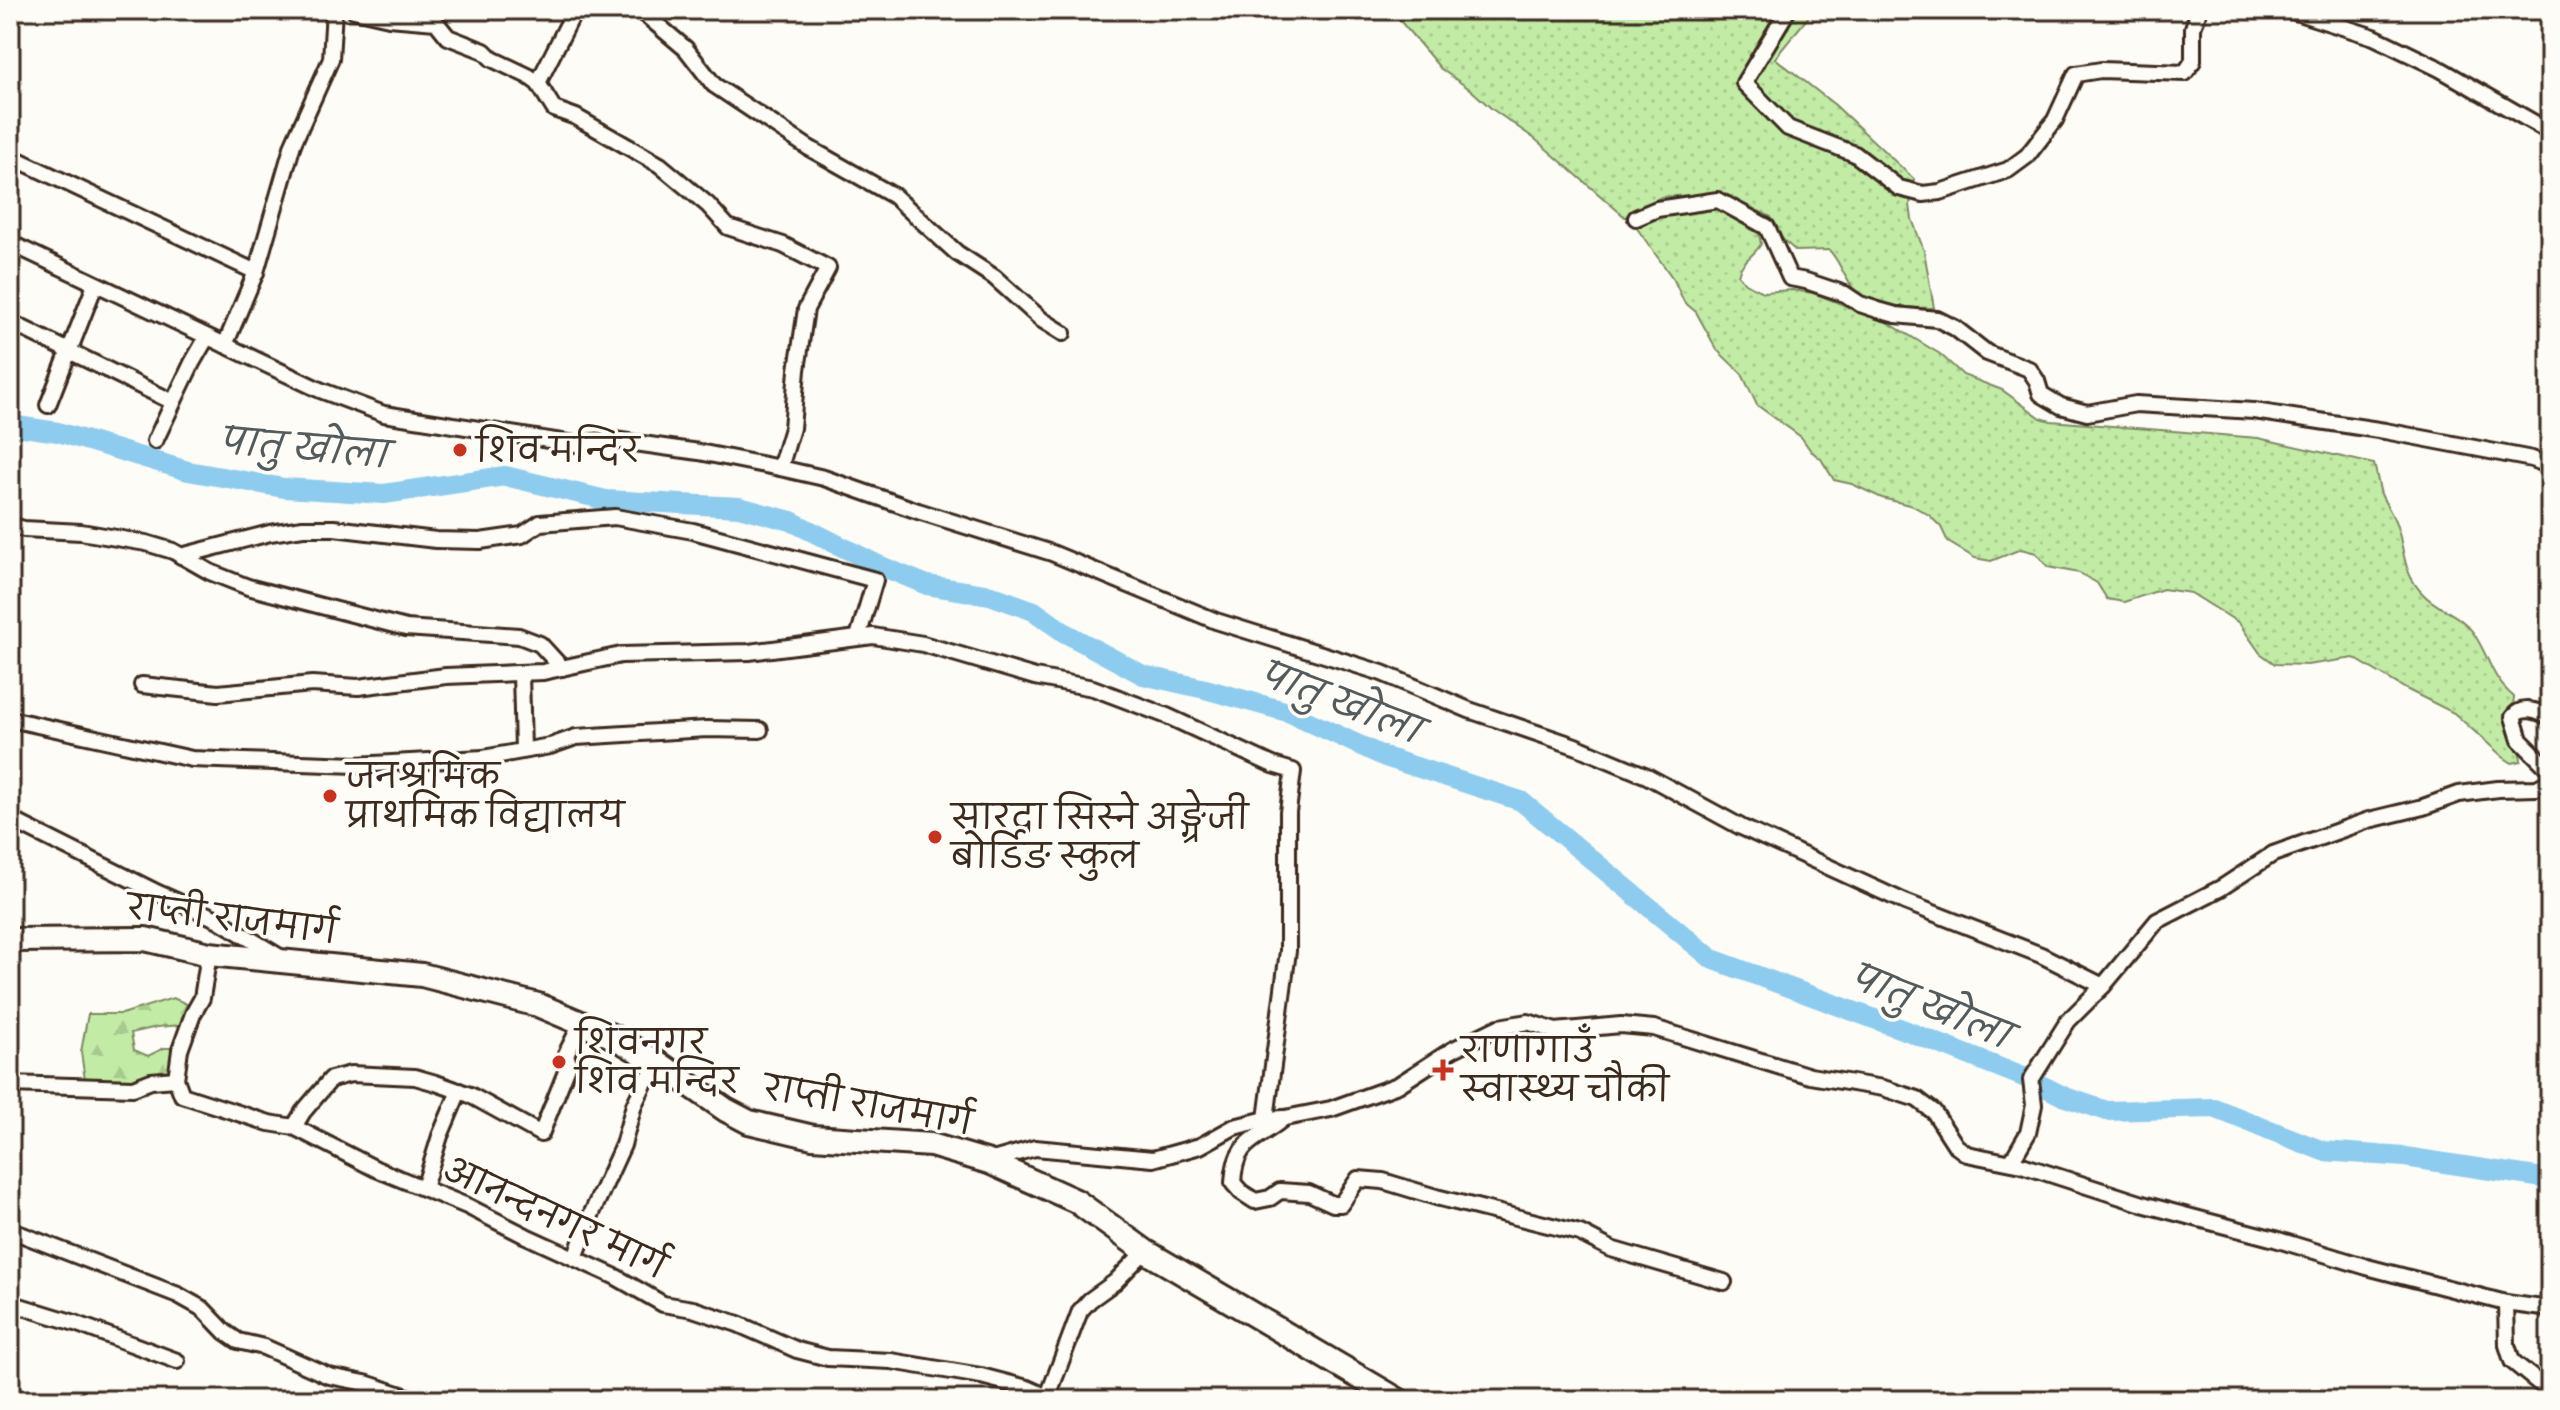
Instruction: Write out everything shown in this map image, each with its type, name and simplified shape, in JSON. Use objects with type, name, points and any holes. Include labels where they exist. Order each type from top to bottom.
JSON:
[{"type":"main road","name":"राप्ती राजमार्ग","points":[[10,940],[145,939],[209,954],[422,975],[538,1005],[582,1022],[660,1064],[726,1110],[749,1122],[813,1137],[931,1145],[989,1162],[1076,1201],[1145,1251],[1398,1400]]},
{"type":"street","points":[[225,345],[256,272],[293,144],[331,59],[334,10]]},
{"type":"street","points":[[354,10],[389,18],[436,22],[448,37],[484,51],[492,59],[538,83],[554,109],[576,117],[660,165],[708,205],[728,227],[783,245],[828,268],[806,309],[792,428],[780,468]]},
{"type":"street","points":[[538,83],[575,10]]},
{"type":"street","points":[[640,10],[686,49],[714,85],[809,148],[894,196],[957,253],[994,277],[1042,320],[1063,333]]},
{"type":"street","points":[[1788,10],[1744,83],[1788,128],[1855,154],[1899,188],[1923,194],[1940,192],[2008,170],[2027,156],[2055,120],[2076,74],[2101,70],[2185,73],[2193,61],[2193,28],[2199,10]]},
{"type":"street","points":[[2289,10],[2374,37],[2440,69],[2550,132]]},
{"type":"street","points":[[10,156],[256,272]]},
{"type":"street","points":[[1636,218],[1657,209],[1718,200],[1767,227],[1790,278],[1845,294],[1860,304],[1878,310],[1937,319],[1955,328],[1987,353],[2029,369],[2041,394],[2061,406],[2087,413],[2136,404],[2254,411],[2385,431],[2532,459],[2550,466]]},
{"type":"street","points":[[10,243],[320,390],[384,414],[574,444],[614,440],[780,468],[824,478],[1052,553],[1216,621],[1382,673],[1469,710],[1575,746],[1647,776],[1741,827],[1905,902],[2041,955],[2103,986]]},
{"type":"street","points":[[48,405],[95,285]]},
{"type":"street","points":[[11,325],[173,402]]},
{"type":"street","points":[[155,441],[207,337]]},
{"type":"street","points":[[181,556],[270,533],[303,528],[480,541],[522,535],[540,523],[615,517],[693,531],[875,580],[858,637]]},
{"type":"street","points":[[10,525],[146,543],[248,587],[406,628],[519,636],[540,644],[562,668]]},
{"type":"street","points":[[142,685],[218,693],[312,684],[358,687],[446,676],[521,673],[621,655],[749,652],[858,637],[890,637],[1035,677],[1093,688],[1167,716],[1273,765],[1293,771],[1288,812],[1288,951],[1266,1119]]},
{"type":"street","points":[[521,673],[523,750]]},
{"type":"street","points":[[2550,718],[2534,710],[2522,711],[2513,717],[2520,740],[2550,770]]},
{"type":"street","points":[[10,719],[192,759],[356,765],[483,758],[550,746],[576,737],[707,729],[760,730]]},
{"type":"street","points":[[2011,1162],[2028,1133],[2034,1105],[2031,1080],[2068,1021],[2103,986],[2157,921],[2221,888],[2273,854],[2326,833],[2459,794],[2537,788],[2550,781]]},
{"type":"street","points":[[10,819],[217,919],[288,962]]},
{"type":"street","points":[[10,1084],[133,1088],[151,1081],[176,1079],[180,1050],[202,998],[209,954]]},
{"type":"street","points":[[294,1127],[331,1079],[351,1074],[415,1077],[459,1091],[541,1134],[569,1064],[566,1054],[582,1022]]},
{"type":"street","points":[[989,1162],[1035,1148],[1153,1159],[1200,1146],[1234,1127],[1331,1109],[1398,1085],[1452,1050],[1499,1027],[1528,1022],[1555,1031],[1621,1025],[1654,1028],[1810,1076],[1883,1088],[1917,1099],[1934,1112],[1956,1146],[1967,1154],[2011,1162],[2159,1209],[2506,1303],[2550,1309]]},
{"type":"street","points":[[575,1258],[623,1145],[634,1105],[646,1080],[660,1064]]},
{"type":"street","name":"आनन्दनगर मार्ग","points":[[176,1079],[182,1095],[269,1123],[294,1127],[376,1169],[467,1206],[663,1304],[693,1309],[738,1324],[797,1350],[828,1358],[891,1361],[952,1371],[1027,1388],[1051,1398]]},
{"type":"street","points":[[424,1188],[440,1136],[459,1091]]},
{"type":"street","points":[[1285,1118],[1255,1136],[1241,1149],[1234,1165],[1233,1183],[1255,1201],[1270,1198],[1280,1191],[1309,1193],[1333,1204],[1341,1204],[1358,1179],[1383,1181],[1580,1233],[1611,1249],[1724,1282]]},
{"type":"street","points":[[10,1230],[178,1295],[203,1309],[238,1341],[264,1347],[329,1376],[365,1383],[417,1400]]},
{"type":"street","points":[[1051,1398],[1080,1311],[1115,1282],[1145,1251]]},
{"type":"street","points":[[10,1303],[75,1323],[177,1361]]},
{"type":"street","points":[[2506,1303],[2507,1345],[2512,1361],[2550,1392]]},
{"type":"green space","points":[[1399,10],[1814,10],[1775,58],[1835,105],[1914,179],[1910,205],[1912,219],[1924,251],[1934,308],[1891,306],[1870,300],[1853,288],[1829,250],[1796,251],[1779,236],[1771,217],[1721,193],[1661,197],[1625,217],[1535,139],[1441,69],[1396,16]]},
{"type":"green space","points":[[1709,205],[1759,234],[1761,244],[1738,275],[1745,283],[1763,292],[1792,290],[1813,293],[1885,321],[1940,354],[1963,375],[2002,390],[2041,418],[2258,438],[2374,464],[2381,494],[2395,521],[2410,576],[2423,594],[2472,631],[2499,681],[2514,697],[2508,726],[2521,761],[2512,763],[2454,713],[2354,658],[2307,665],[2275,664],[2260,653],[2239,623],[2191,593],[2163,589],[2124,602],[2107,599],[2097,583],[2079,573],[2048,567],[2036,553],[2021,549],[1991,561],[1975,558],[1948,542],[1941,527],[1913,506],[1834,480],[1821,459],[1801,437],[1757,405],[1742,374],[1717,350],[1696,312],[1684,302],[1674,280],[1636,227],[1664,214]]},
{"type":"green space","points":[[173,998],[187,1004],[182,1025],[131,1033],[134,1050],[148,1056],[164,1048],[179,1048],[170,1074],[126,1083],[85,1080],[81,1052],[88,1014],[122,1014]]},
{"type":"waterway","name":"पातु खोला","points":[[10,425],[58,432],[188,471],[284,488],[384,494],[505,476],[606,500],[739,507],[791,521],[876,564],[927,585],[990,595],[1034,611],[1065,633],[1143,675],[1288,712],[1385,757],[1521,801],[1712,959],[1907,1031],[2031,1080],[2065,1097],[2107,1111],[2214,1108],[2323,1151],[2405,1157],[2550,1179]]},
{"type":"place","name":"शिव मन्दिर","points":[[460,450]]},
{"type":"place","name":"जनश्रमिक प्राथमिक विद्यालय","points":[[330,796]]},
{"type":"place","name":"सारदा सिस्ने अङ्ग्रेजी बोर्डिङ स्कुल","points":[[935,837]]},
{"type":"place","name":"शिवनगर शिव मन्दिर","points":[[559,1062]]},
{"type":"place","name":"राणागाउँ स्वास्थ्य चौकी","points":[[1443,1070]]}]
